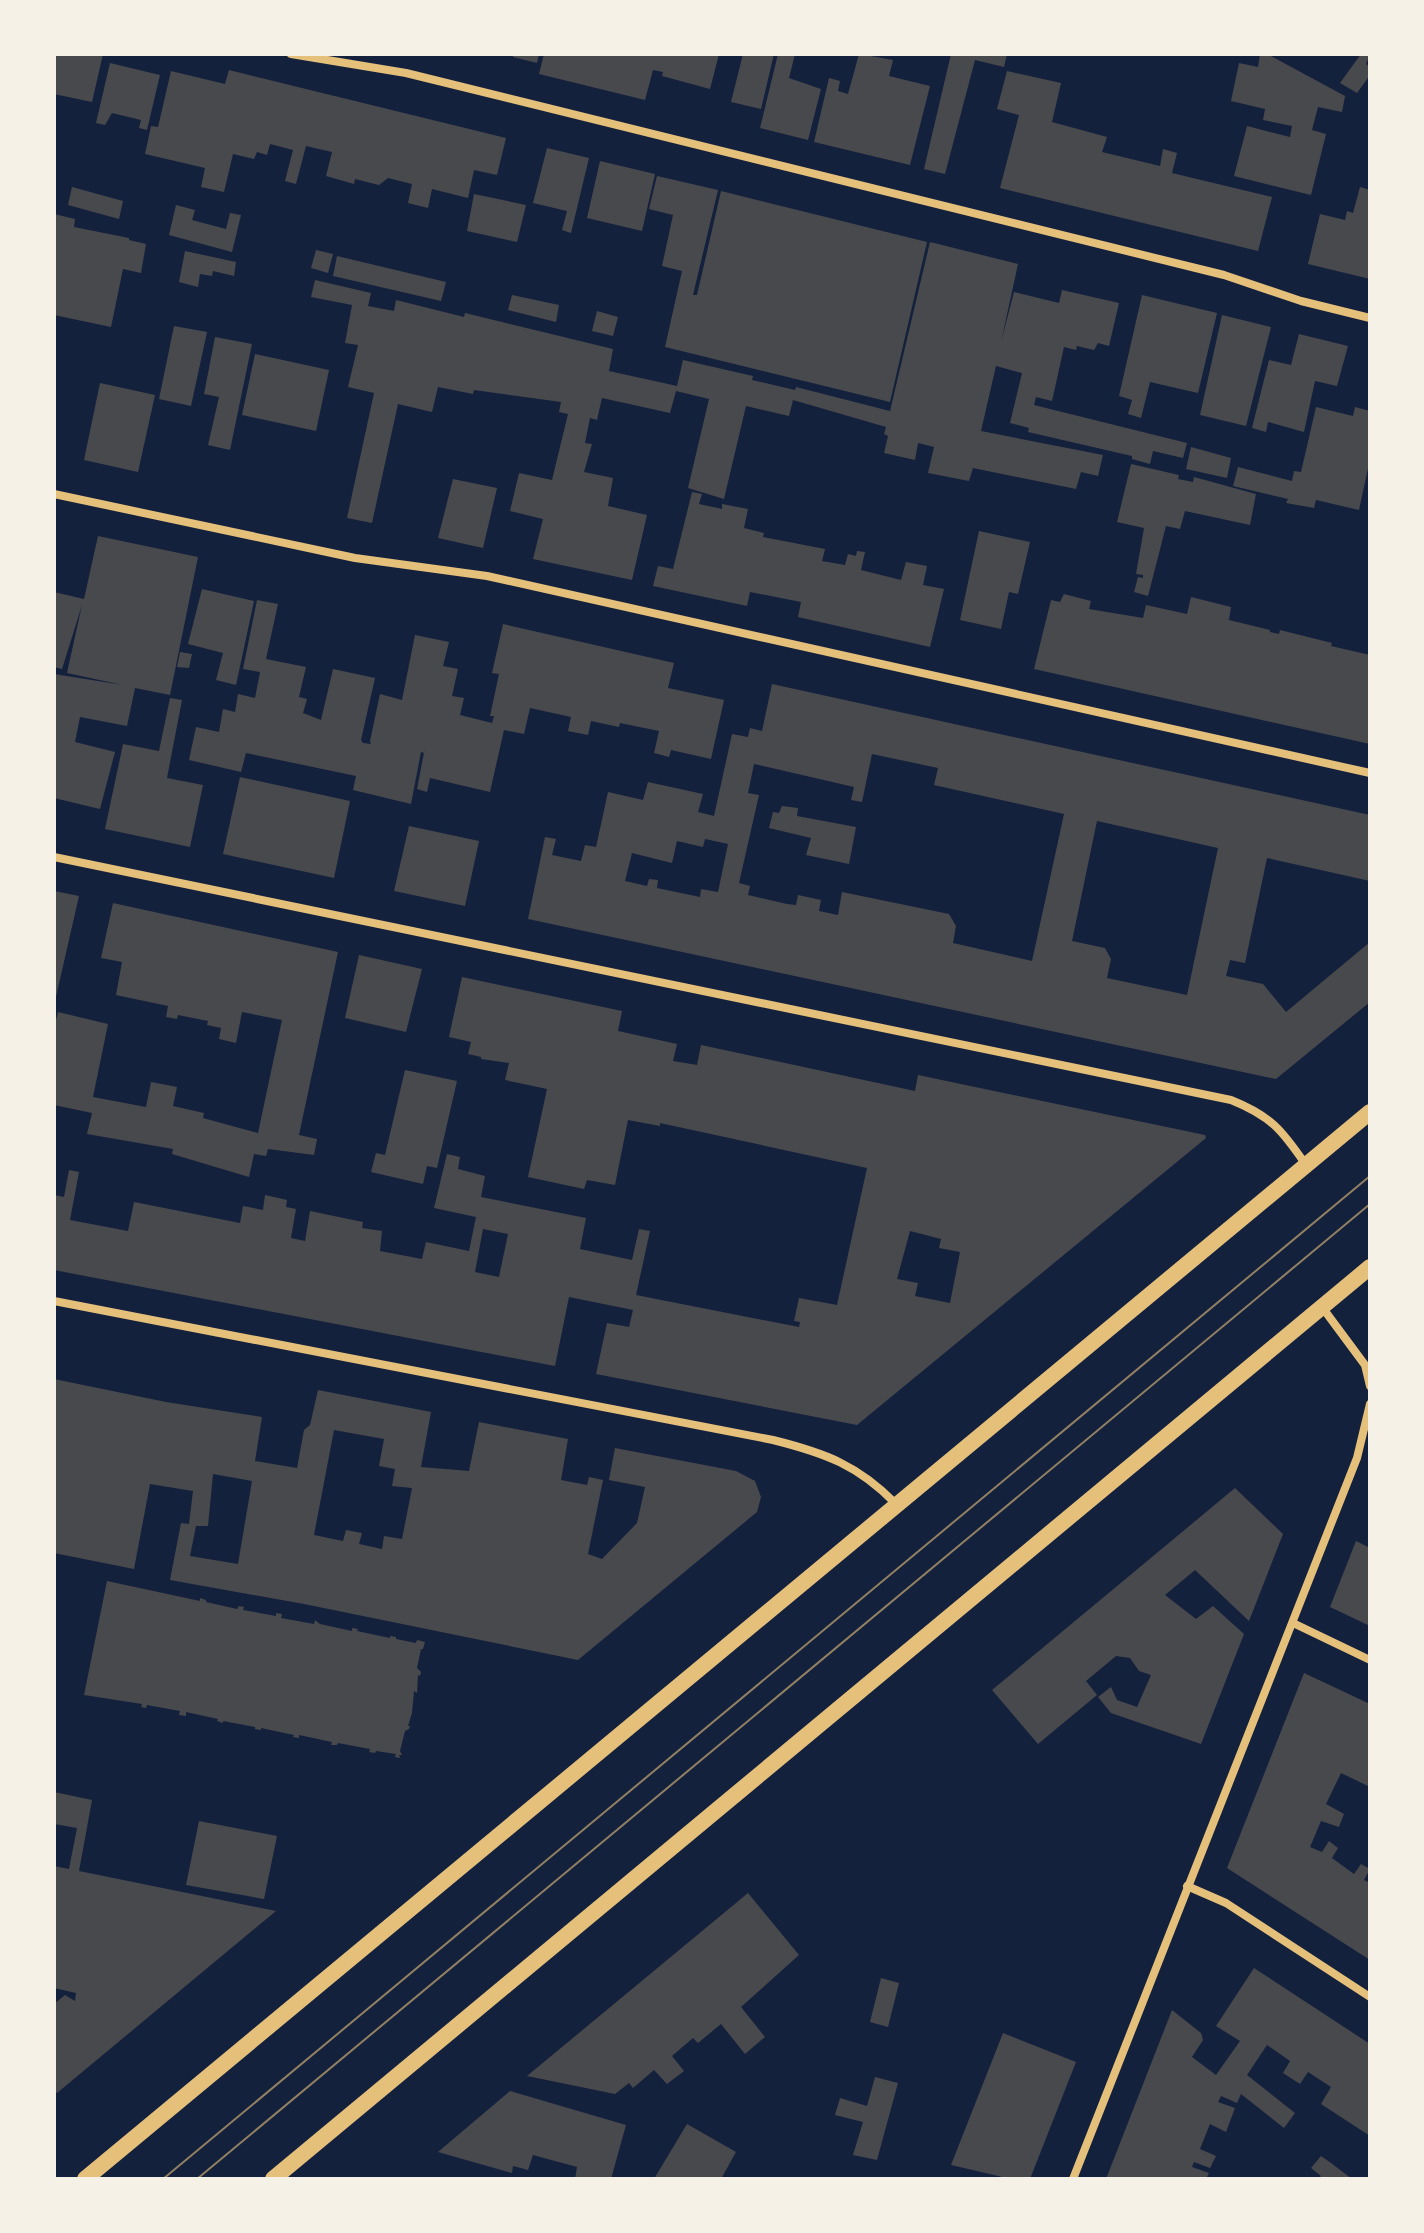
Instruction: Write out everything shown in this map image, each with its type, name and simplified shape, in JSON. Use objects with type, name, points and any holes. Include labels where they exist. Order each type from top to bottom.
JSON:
[{"type":"main road","points":[[85,2179],[1370,1112]]},
{"type":"main road","points":[[273,2179],[1370,1267]]},
{"type":"street","points":[[291,54],[340,58],[406,73],[1224,275],[1301,301],[1370,318]]},
{"type":"street","points":[[54,494],[355,558],[487,576],[1370,773]]},
{"type":"street","points":[[54,857],[1231,1100],[1256,1110],[1282,1130],[1306,1165]]},
{"type":"street","points":[[54,1301],[773,1440],[817,1451],[857,1469],[896,1504]]},
{"type":"street","points":[[1322,1307],[1365,1365],[1370,1386]]},
{"type":"street","points":[[1073,2179],[1357,1458],[1370,1404]]},
{"type":"street","points":[[1293,1623],[1370,1660]]},
{"type":"street","points":[[1187,1886],[1226,1903],[1370,1997]]},
{"type":"building","points":[[54,54],[103,54],[92,102],[54,94]]},
{"type":"building","points":[[513,54],[539,54],[537,63],[513,57]]},
{"type":"building","points":[[544,54],[719,54],[710,89],[662,76],[663,72],[653,70],[645,100],[539,74]]},
{"type":"building","points":[[743,54],[774,54],[761,109],[731,102]]},
{"type":"building","points":[[778,54],[795,54],[789,78],[821,89],[808,140],[760,128]]},
{"type":"building","points":[[859,54],[893,60],[889,76],[930,86],[910,165],[814,142],[829,78],[840,81],[838,91],[848,94]]},
{"type":"building","points":[[951,54],[1007,54],[1004,67],[975,60],[945,174],[924,169]]},
{"type":"building","points":[[1260,54],[1267,54],[1345,96],[1342,112],[1318,107],[1312,130],[1326,134],[1311,195],[1234,176],[1247,126],[1290,137],[1292,126],[1263,120],[1265,109],[1231,101],[1239,63],[1258,67]]},
{"type":"building","points":[[1361,54],[1370,54],[1366,64],[1370,67],[1370,75],[1357,93],[1340,83]]},
{"type":"building","points":[[110,63],[160,75],[147,130],[139,128],[141,120],[112,113],[105,125],[96,123]]},
{"type":"building","points":[[229,70],[506,138],[497,175],[474,170],[468,198],[432,189],[428,208],[408,203],[412,184],[388,178],[379,185],[355,179],[354,184],[326,176],[332,152],[306,146],[296,184],[285,181],[293,150],[270,144],[267,155],[257,152],[254,159],[233,154],[224,192],[201,187],[205,168],[145,154],[151,126],[158,127],[171,71],[225,84]]},
{"type":"building","points":[[1007,71],[1061,83],[1052,122],[1107,137],[1102,152],[1160,166],[1163,149],[1177,153],[1172,173],[1272,197],[1258,251],[1000,188],[1019,115],[997,109]]},
{"type":"building","points":[[547,148],[589,158],[571,233],[562,230],[567,211],[533,203]]},
{"type":"building","points":[[600,161],[655,174],[642,231],[587,218]]},
{"type":"building","points":[[657,176],[718,190],[693,295],[697,295],[721,191],[927,242],[890,402],[665,347],[682,271],[662,266],[673,215],[649,209]]},
{"type":"building","points":[[72,187],[123,201],[119,219],[68,205]]},
{"type":"building","points":[[1360,187],[1370,190],[1370,279],[1308,264],[1320,214],[1345,220],[1347,211],[1353,213]]},
{"type":"building","points":[[474,194],[526,205],[517,242],[467,231]]},
{"type":"building","points":[[176,205],[195,210],[192,220],[226,229],[230,213],[241,215],[232,252],[169,235]]},
{"type":"building","points":[[54,214],[75,219],[74,227],[146,244],[141,273],[123,269],[111,327],[54,315]]},
{"type":"building","points":[[930,242],[1018,264],[1001,342],[1014,292],[1059,303],[1062,290],[1119,303],[1109,346],[1098,343],[1094,350],[1064,347],[1052,401],[1036,397],[1034,405],[1187,443],[1183,458],[1153,451],[1150,464],[1132,459],[1132,456],[1028,432],[1029,428],[1010,423],[1022,373],[996,366],[981,431],[1103,455],[1098,476],[1081,472],[1076,489],[973,468],[969,481],[928,473],[934,447],[918,443],[915,460],[884,453],[888,436],[884,434],[886,427],[793,400],[789,416],[746,406],[724,499],[688,488],[709,399],[676,391],[670,413],[602,398],[597,420],[590,418],[585,443],[592,444],[584,472],[613,478],[608,506],[647,515],[632,580],[533,559],[543,519],[510,511],[519,473],[552,480],[568,414],[559,412],[561,402],[474,390],[473,394],[438,387],[432,412],[398,404],[372,523],[347,518],[374,393],[348,387],[358,345],[345,343],[352,305],[311,297],[315,280],[371,293],[368,306],[394,311],[396,300],[464,317],[465,313],[613,349],[609,371],[677,386],[683,360],[753,376],[752,380],[795,390],[796,387],[890,411]]},
{"type":"building","points":[[316,250],[333,254],[328,273],[311,268]]},
{"type":"building","points":[[185,251],[236,262],[234,276],[213,271],[212,276],[200,274],[198,287],[179,282]]},
{"type":"building","points":[[337,256],[446,282],[441,301],[333,276]]},
{"type":"building","points":[[512,295],[559,305],[556,322],[508,310]]},
{"type":"building","points":[[1142,295],[1217,313],[1198,393],[1150,382],[1141,418],[1128,414],[1132,400],[1119,396]]},
{"type":"building","points":[[597,311],[618,317],[613,336],[592,331]]},
{"type":"building","points":[[1222,315],[1271,327],[1246,426],[1200,415]]},
{"type":"building","points":[[174,326],[207,332],[191,406],[159,399]]},
{"type":"building","points":[[1299,334],[1348,346],[1337,386],[1315,381],[1304,432],[1268,422],[1266,432],[1252,428],[1269,360],[1291,365]]},
{"type":"building","points":[[215,337],[252,344],[230,450],[208,445],[219,397],[204,394]]},
{"type":"building","points":[[255,354],[329,370],[316,431],[242,415]]},
{"type":"building","points":[[100,383],[155,395],[138,472],[84,460]]},
{"type":"building","points":[[1316,407],[1353,416],[1355,407],[1370,411],[1370,459],[1359,510],[1316,500],[1314,508],[1286,503],[1288,499],[1233,486],[1238,467],[1292,481],[1294,471],[1301,472]]},
{"type":"building","points":[[1191,447],[1231,458],[1227,478],[1186,469]]},
{"type":"building","points":[[1131,464],[1179,475],[1178,479],[1193,482],[1194,477],[1256,494],[1250,525],[1185,511],[1180,529],[1166,526],[1148,596],[1134,592],[1138,577],[1143,578],[1143,575],[1136,574],[1144,528],[1117,522]]},
{"type":"building","points":[[453,479],[497,488],[483,548],[438,538]]},
{"type":"building","points":[[692,492],[702,494],[699,504],[722,509],[722,504],[748,509],[744,528],[764,533],[763,537],[825,549],[822,561],[845,565],[848,554],[856,556],[857,551],[865,552],[861,570],[901,580],[906,562],[927,566],[923,585],[944,589],[930,647],[798,617],[801,602],[750,592],[747,606],[653,586],[658,566],[673,569]]},
{"type":"building","points":[[979,531],[1030,542],[1018,594],[1009,592],[1001,629],[960,620]]},
{"type":"building","points":[[98,536],[198,557],[170,695],[135,688],[127,726],[80,717],[75,742],[115,752],[100,809],[54,798],[54,674],[123,685],[67,673],[82,605],[62,669],[54,667],[54,592],[84,599]]},
{"type":"building","points":[[202,589],[254,601],[236,685],[216,680],[223,653],[188,644]]},
{"type":"building","points":[[1064,594],[1091,601],[1089,609],[1143,618],[1146,605],[1187,614],[1191,597],[1231,607],[1229,620],[1279,634],[1280,630],[1370,655],[1370,744],[1034,669],[1051,600],[1060,602]]},
{"type":"building","points":[[257,600],[278,604],[266,659],[306,667],[299,697],[307,699],[303,713],[321,720],[333,669],[375,678],[361,740],[363,743],[371,744],[380,694],[402,700],[415,635],[449,642],[443,666],[458,669],[452,696],[464,698],[460,715],[492,723],[494,716],[490,716],[499,674],[492,673],[503,624],[674,663],[668,688],[724,700],[711,759],[671,750],[669,757],[654,753],[659,731],[591,721],[588,735],[568,731],[571,717],[530,708],[524,734],[504,730],[490,792],[430,778],[427,792],[417,789],[424,753],[421,752],[411,804],[353,790],[356,776],[246,753],[241,772],[189,760],[196,727],[219,732],[223,709],[235,712],[238,694],[255,698],[260,672],[243,669]]},
{"type":"building","points":[[180,652],[192,654],[189,668],[177,667]]},
{"type":"building","points":[[772,684],[1370,815],[1370,881],[1267,858],[1245,963],[1230,960],[1226,976],[1263,984],[1286,1012],[1370,942],[1370,1002],[1276,1079],[528,919],[545,837],[556,839],[552,855],[581,861],[585,845],[596,847],[608,792],[643,800],[648,782],[703,794],[698,812],[714,816],[732,734],[748,737],[750,728],[762,731]],"holes":[[[872,754],[938,768],[934,785],[1064,814],[1032,961],[953,943],[956,926],[949,914],[842,892],[838,915],[819,911],[821,900],[798,895],[796,905],[748,895],[750,886],[739,883],[759,795],[748,793],[754,764],[854,787],[851,800],[862,802]],[[1097,821],[1218,848],[1187,995],[1107,978],[1111,959],[1105,948],[1072,941]],[[705,839],[728,844],[718,892],[701,889],[700,897],[657,888],[658,880],[649,879],[647,886],[625,881],[632,853],[672,863],[677,841],[703,847]]]},
{"type":"building","points":[[170,698],[182,700],[167,778],[203,785],[190,847],[105,829],[123,744],[159,751]]},
{"type":"building","points":[[240,777],[350,801],[334,878],[223,854]]},
{"type":"building","points":[[782,806],[798,808],[797,816],[856,827],[849,864],[806,855],[811,838],[769,828],[773,812],[779,813]]},
{"type":"building","points":[[409,826],[479,841],[465,906],[394,891]]},
{"type":"building","points":[[54,891],[79,896],[55,1001],[54,1001]]},
{"type":"building","points":[[113,903],[338,952],[299,1135],[317,1139],[314,1155],[268,1149],[266,1156],[254,1154],[249,1177],[172,1154],[173,1149],[87,1134],[92,1113],[54,1105],[54,1028],[58,1012],[108,1024],[93,1097],[146,1107],[151,1082],[177,1087],[173,1106],[204,1113],[203,1118],[258,1133],[282,1020],[242,1012],[236,1043],[219,1039],[221,1028],[207,1025],[208,1021],[178,1015],[177,1019],[166,1017],[168,1006],[116,995],[122,962],[101,958]]},
{"type":"building","points":[[359,955],[422,969],[406,1032],[345,1018]]},
{"type":"building","points":[[462,977],[622,1011],[618,1031],[677,1044],[673,1061],[697,1065],[701,1045],[915,1091],[918,1075],[1205,1135],[1206,1138],[857,1425],[596,1374],[607,1323],[629,1327],[633,1310],[569,1297],[555,1366],[54,1270],[54,1195],[64,1197],[69,1170],[79,1172],[70,1220],[128,1231],[134,1202],[240,1223],[243,1206],[263,1210],[265,1195],[287,1200],[286,1207],[296,1209],[291,1238],[305,1241],[310,1211],[363,1222],[362,1228],[382,1231],[380,1251],[422,1259],[426,1242],[469,1251],[476,1217],[434,1208],[447,1154],[460,1157],[458,1169],[485,1176],[481,1197],[586,1218],[580,1249],[632,1260],[639,1229],[650,1231],[636,1295],[799,1327],[800,1322],[794,1321],[799,1298],[837,1305],[867,1168],[660,1123],[660,1126],[628,1120],[615,1185],[587,1180],[584,1189],[528,1177],[547,1089],[505,1080],[509,1063],[468,1054],[471,1042],[449,1037]],"holes":[[[483,1229],[508,1234],[499,1277],[475,1272]],[[910,1231],[941,1239],[939,1248],[960,1252],[950,1303],[915,1296],[918,1283],[897,1279]]]},
{"type":"building","points":[[405,1070],[457,1081],[437,1168],[427,1166],[423,1184],[371,1172],[376,1153],[385,1155]]},
{"type":"building","points":[[54,1379],[166,1402],[262,1417],[255,1461],[297,1468],[304,1430],[310,1425],[318,1390],[431,1412],[421,1467],[469,1471],[479,1422],[568,1439],[561,1480],[587,1485],[589,1477],[603,1480],[588,1554],[602,1559],[637,1523],[645,1487],[609,1480],[615,1448],[736,1471],[755,1481],[761,1497],[757,1512],[578,1660],[170,1580],[181,1523],[189,1524],[193,1491],[150,1484],[134,1569],[54,1553]],"holes":[[[334,1430],[384,1439],[379,1466],[395,1469],[392,1486],[412,1488],[402,1539],[384,1536],[382,1549],[359,1544],[362,1533],[346,1530],[343,1541],[314,1535]],[[213,1474],[252,1481],[238,1564],[190,1556],[196,1526],[208,1526]]]},
{"type":"building","points":[[1235,1488],[1283,1534],[1249,1621],[1195,1570],[1165,1595],[1196,1619],[1213,1606],[1244,1634],[1201,1744],[1111,1713],[1098,1697],[1111,1687],[1117,1700],[1137,1707],[1151,1675],[1139,1671],[1130,1658],[1116,1656],[1086,1681],[1097,1695],[1038,1744],[992,1690]]},
{"type":"building","points":[[1356,1541],[1370,1548],[1370,1626],[1330,1607]]},
{"type":"building","points":[[107,1581],[200,1601],[200,1598],[237,1609],[239,1606],[244,1607],[243,1610],[276,1616],[276,1613],[282,1614],[281,1618],[314,1624],[315,1620],[320,1624],[352,1631],[352,1628],[416,1643],[417,1640],[425,1642],[417,1668],[421,1672],[417,1693],[414,1691],[410,1726],[405,1731],[400,1751],[402,1755],[399,1755],[400,1758],[395,1757],[396,1754],[369,1752],[370,1749],[338,1743],[331,1745],[332,1742],[223,1723],[218,1719],[186,1712],[186,1716],[179,1715],[180,1711],[147,1705],[146,1708],[141,1707],[142,1704],[84,1695]]},
{"type":"building","points":[[1304,1673],[1370,1704],[1370,1787],[1341,1773],[1326,1804],[1344,1814],[1339,1827],[1321,1821],[1310,1847],[1322,1852],[1329,1841],[1338,1848],[1332,1858],[1354,1874],[1361,1864],[1370,1869],[1364,1880],[1370,1883],[1370,1960],[1227,1868]]},
{"type":"building","points":[[54,1792],[92,1800],[79,1871],[276,1911],[57,2093],[54,2090],[54,2004],[65,1995],[75,2001],[76,1993],[54,1988],[54,1866],[69,1869],[77,1828],[54,1824]]},
{"type":"building","points":[[199,1821],[277,1836],[264,1899],[186,1885]]},
{"type":"building","points":[[748,1893],[799,1955],[741,2007],[765,2037],[745,2054],[721,2024],[698,2043],[693,2038],[672,2056],[684,2071],[667,2084],[654,2070],[633,2088],[629,2083],[615,2094],[527,2076]]},
{"type":"building","points":[[1254,1968],[1370,2044],[1370,2136],[1321,2104],[1331,2087],[1308,2072],[1300,2084],[1283,2073],[1290,2061],[1267,2045],[1247,2075],[1295,2113],[1284,2128],[1241,2094],[1237,2103],[1221,2096],[1218,2102],[1235,2108],[1226,2132],[1210,2124],[1200,2149],[1216,2156],[1210,2168],[1194,2162],[1192,2167],[1209,2173],[1206,2179],[1106,2179],[1172,2010],[1201,2033],[1203,2040],[1192,2057],[1216,2075],[1240,2041],[1216,2026]]},
{"type":"building","points":[[881,1978],[899,1983],[888,2027],[870,2022]]},
{"type":"building","points":[[1003,2033],[1076,2062],[1030,2179],[1011,2179],[951,2165]]},
{"type":"building","points":[[875,2077],[898,2083],[877,2160],[853,2155],[863,2122],[835,2115],[840,2098],[867,2106]]},
{"type":"building","points":[[510,2091],[626,2125],[611,2179],[575,2179],[577,2167],[533,2155],[528,2170],[513,2166],[512,2173],[438,2152]]},
{"type":"building","points":[[687,2124],[736,2152],[721,2179],[654,2179]]},
{"type":"building","points":[[1321,2156],[1352,2179],[1318,2179],[1321,2176],[1311,2168]]},
{"type":"tram line","points":[[163,2179],[1370,1176]]},
{"type":"tram line","points":[[197,2179],[1370,1204]]}]
